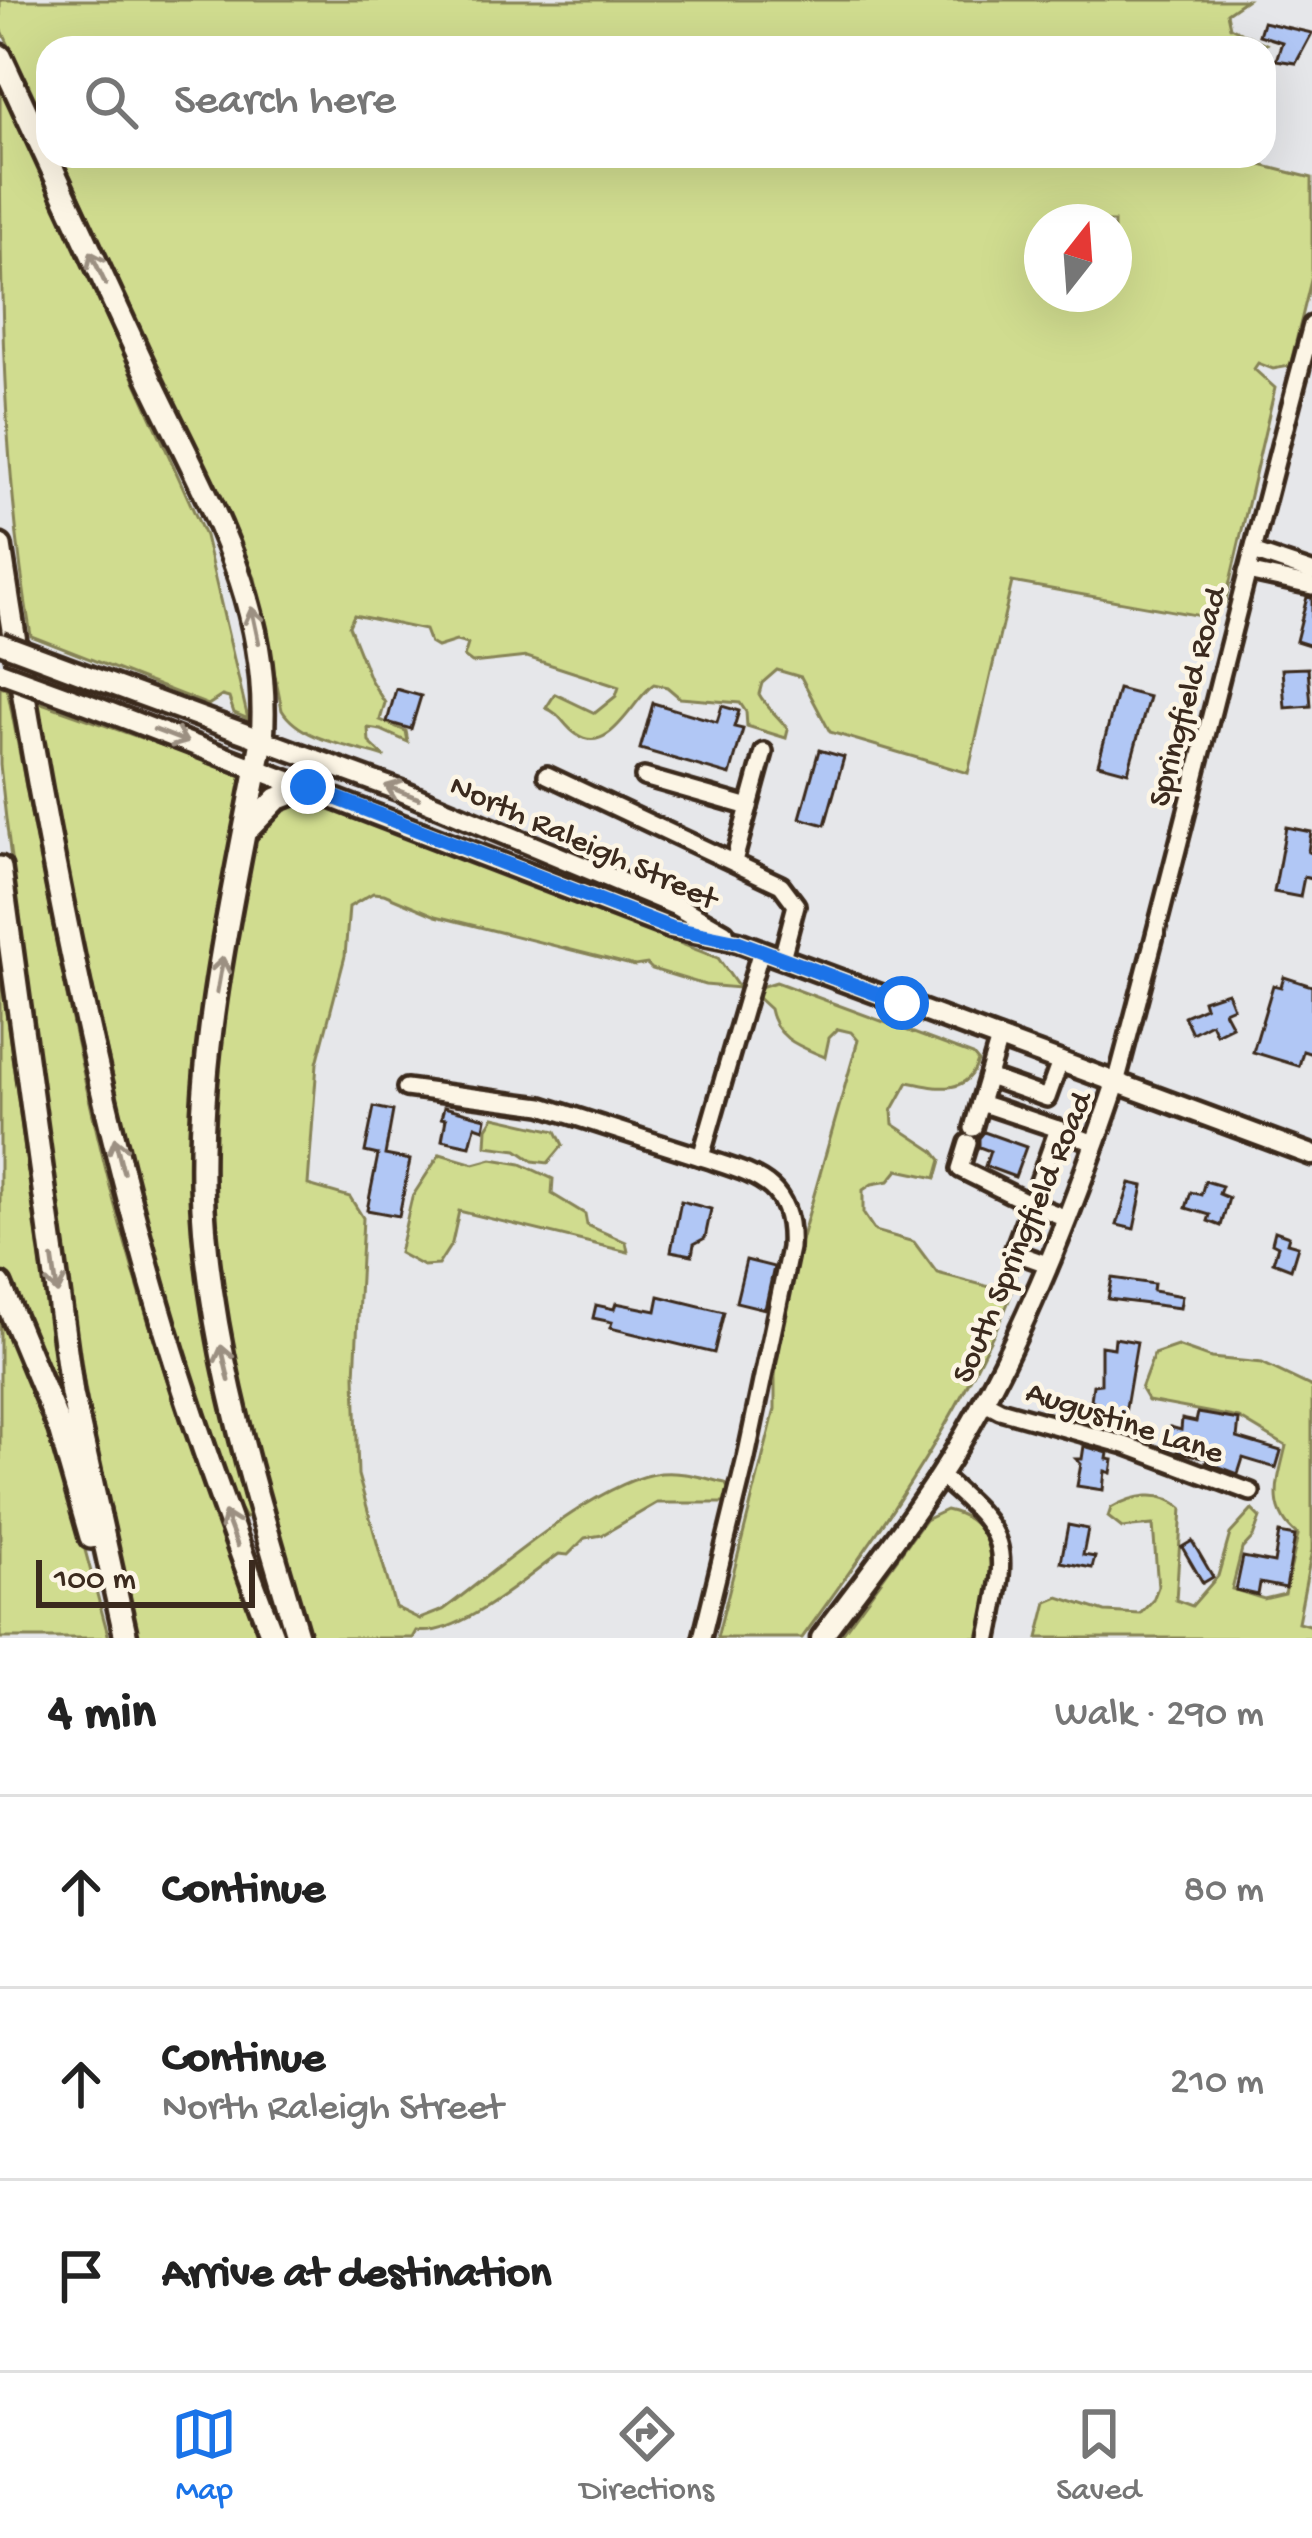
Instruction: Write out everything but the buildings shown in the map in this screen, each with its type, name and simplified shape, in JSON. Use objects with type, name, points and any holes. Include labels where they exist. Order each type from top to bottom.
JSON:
[{"type":"highway","points":[[0,56],[36,133]]},
{"type":"highway","points":[[52,168],[232,555],[261,652],[262,741],[211,1024],[202,1186],[219,1337],[255,1491],[298,1638]]},
{"type":"highway","points":[[0,546],[38,790],[140,1241],[217,1491],[273,1638]]},
{"type":"highway","points":[[245,833],[277,799],[308,787]]},
{"type":"highway","points":[[0,868],[72,1394],[125,1633]]},
{"type":"highway","points":[[0,1286],[59,1429],[99,1567],[125,1633]]},
{"type":"main road","name":"North Raleigh Street","points":[[0,643],[401,791],[675,905],[738,942]]},
{"type":"main road","name":"North Raleigh Street","points":[[0,672],[670,928],[738,942]]},
{"type":"main road","points":[[738,942],[1312,1156]]},
{"type":"main road","name":"South Springfield Road","points":[[940,1475],[983,1401],[1047,1264],[1116,1082]]},
{"type":"main road","points":[[821,1638],[940,1475]]},
{"type":"street","name":"Springfield Road","points":[[1116,1082],[1312,325]]},
{"type":"street","points":[[1252,552],[1312,572]]},
{"type":"street","points":[[1247,572],[1312,586]]},
{"type":"street","points":[[734,861],[764,752]]},
{"type":"street","points":[[548,775],[781,885],[796,905],[782,958]]},
{"type":"street","points":[[644,777],[749,807]]},
{"type":"street","points":[[701,1157],[761,950]]},
{"type":"street","points":[[999,1039],[959,1169],[1066,1218]]},
{"type":"street","points":[[1047,1264],[1013,1252],[1058,1129],[1047,1098],[1060,1062]]},
{"type":"street","points":[[988,1077],[1058,1129],[1094,1143]]},
{"type":"street","points":[[406,1088],[542,1106],[765,1180],[787,1208],[792,1226],[746,1458],[702,1638]]},
{"type":"street","points":[[980,1103],[1047,1098]]},
{"type":"street","name":"Augustine Lane","points":[[983,1401],[1125,1445],[1251,1492]]},
{"type":"street","points":[[940,1475],[976,1507],[999,1540],[1000,1580],[989,1638]]},
{"type":"green space","points":[[0,0],[1246,0],[1227,13],[1230,27],[1249,36],[36,36],[36,105],[0,26]]},
{"type":"green space","points":[[0,71],[36,150],[36,168],[44,168],[205,536],[248,719],[234,713],[229,698],[222,696],[208,705],[31,636],[13,498],[2,284]]},
{"type":"green space","points":[[67,168],[1272,168],[1312,178],[1312,276],[1290,366],[1273,369],[1258,363],[1254,369],[1275,388],[1225,603],[1206,617],[1012,582],[968,773],[830,732],[801,677],[777,670],[762,683],[759,694],[788,730],[786,738],[747,726],[740,703],[680,698],[654,684],[610,732],[588,739],[546,708],[555,694],[595,713],[616,696],[619,687],[527,657],[472,663],[464,657],[468,644],[456,641],[437,647],[425,630],[354,615],[349,626],[385,703],[380,720],[406,731],[408,742],[368,728],[369,742],[385,757],[314,736],[282,710],[255,578]]},
{"type":"green space","points":[[0,686],[7,688],[70,1013],[115,1206],[164,1370],[259,1638],[139,1638],[94,1436],[60,1231],[0,765]]},
{"type":"green space","points":[[36,701],[241,773],[214,949],[195,1128],[249,1517],[245,1518],[228,1489],[141,1203],[64,859]]},
{"type":"green space","points":[[303,801],[718,958],[739,988],[705,985],[647,964],[635,966],[436,916],[384,894],[373,893],[349,907],[345,956],[317,1063],[308,1185],[350,1197],[363,1218],[355,1376],[358,1475],[395,1607],[420,1619],[443,1610],[578,1509],[636,1479],[685,1474],[725,1483],[733,1496],[727,1503],[657,1503],[602,1535],[585,1538],[568,1555],[559,1554],[471,1616],[433,1631],[417,1631],[413,1638],[302,1638],[246,1419],[216,1259],[209,1195],[212,1112],[247,870],[259,834],[270,820]]},
{"type":"green space","points":[[0,969],[46,1301],[81,1476],[0,1269]]},
{"type":"green space","points":[[776,982],[973,1055],[978,1061],[967,1080],[950,1087],[908,1082],[892,1111],[893,1124],[941,1160],[936,1178],[898,1170],[889,1181],[863,1190],[863,1213],[875,1231],[914,1242],[937,1273],[1001,1290],[1009,1263],[1016,1268],[1004,1313],[943,1429],[876,1535],[802,1638],[717,1638],[775,1409],[785,1297],[858,1040],[851,1032],[838,1029],[829,1038],[825,1057],[790,1040],[756,996],[760,987]]},
{"type":"green space","points":[[494,1117],[556,1131],[563,1145],[548,1163],[533,1161],[517,1150],[486,1146],[487,1128]]},
{"type":"green space","points":[[440,1154],[474,1164],[492,1159],[521,1164],[553,1179],[552,1194],[585,1214],[587,1225],[626,1242],[628,1252],[459,1211],[452,1243],[438,1265],[423,1266],[399,1253],[412,1197]]},
{"type":"green space","points":[[0,1300],[52,1429],[109,1638],[0,1638]]},
{"type":"green space","points":[[1177,1346],[1211,1358],[1262,1363],[1312,1387],[1312,1550],[1298,1622],[1312,1626],[1312,1638],[1038,1638],[1047,1602],[1059,1597],[1105,1612],[1140,1614],[1153,1600],[1158,1587],[1153,1525],[1122,1528],[1108,1517],[1111,1508],[1138,1497],[1165,1498],[1182,1508],[1176,1600],[1192,1606],[1218,1576],[1230,1534],[1252,1510],[1260,1518],[1242,1549],[1232,1589],[1264,1599],[1285,1594],[1298,1535],[1278,1505],[1286,1446],[1239,1418],[1148,1401],[1141,1389],[1154,1354]]},
{"type":"green space","points":[[946,1510],[966,1517],[980,1529],[987,1544],[990,1581],[980,1638],[839,1638],[925,1520]]},
{"type":"route","points":[[308,787],[670,928],[738,942],[902,1003]]}]
